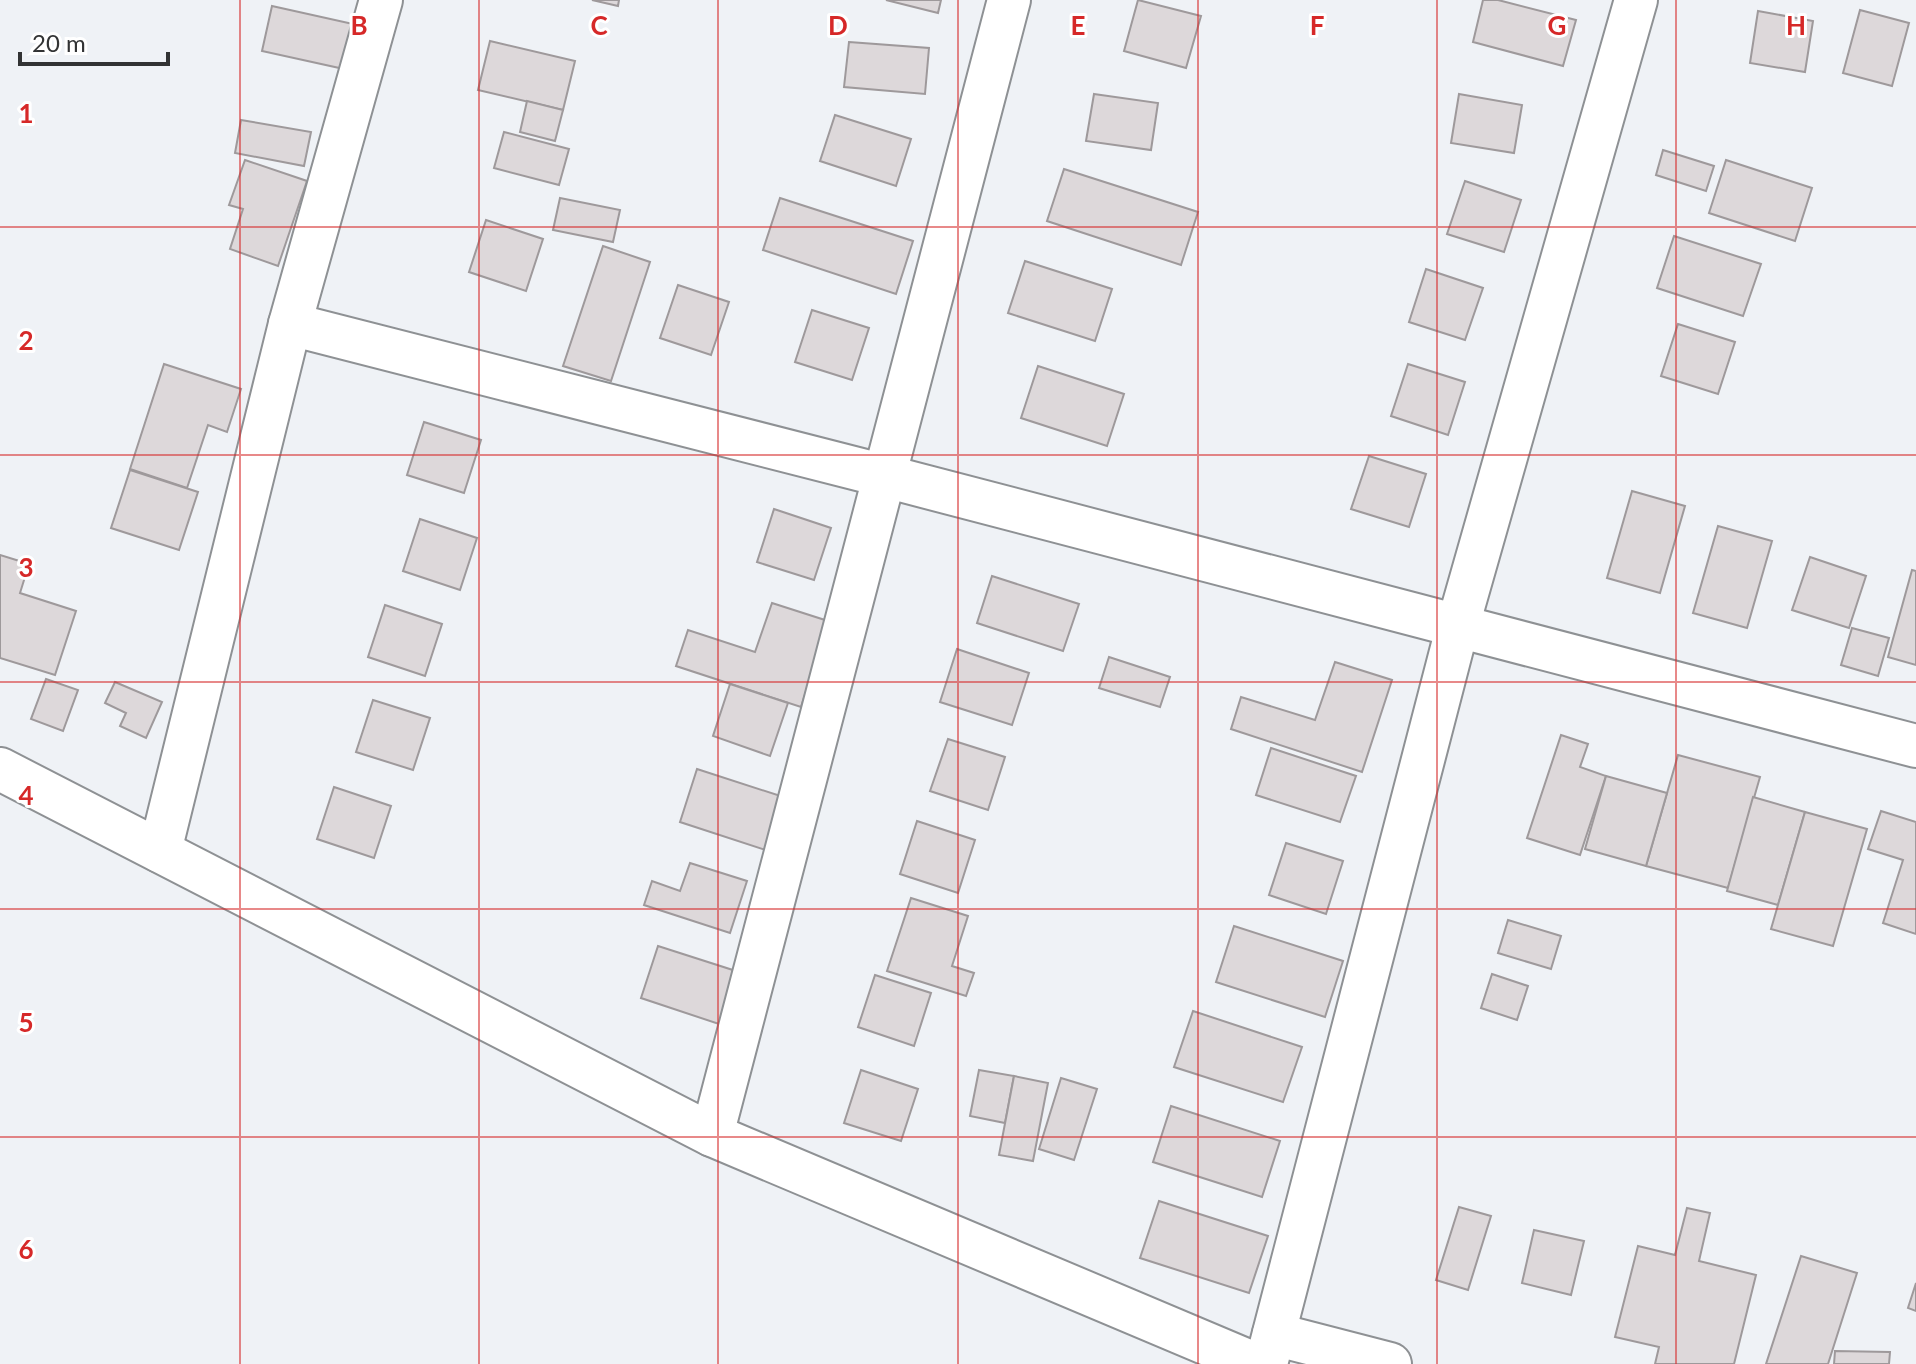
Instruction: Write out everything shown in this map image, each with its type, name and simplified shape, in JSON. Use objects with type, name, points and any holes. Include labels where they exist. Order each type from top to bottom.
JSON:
[{"type":"street","points":[[160,851],[290,324],[381,0]]},
{"type":"street","points":[[712,1135],[1009,0]]},
{"type":"street","points":[[1265,1354],[1458,625],[1636,0]]},
{"type":"street","points":[[290,324],[1916,746]]},
{"type":"street","points":[[0,769],[712,1135],[1265,1354],[1390,1364]]},
{"type":"building","points":[[592,0],[619,0],[618,6]]},
{"type":"building","points":[[886,0],[941,0],[938,13]]},
{"type":"building","points":[[1138,0],[1201,16],[1186,68],[1124,51]]},
{"type":"building","points":[[1483,0],[1498,0],[1576,20],[1563,66],[1473,42]]},
{"type":"building","points":[[272,6],[362,26],[353,71],[262,51]]},
{"type":"building","points":[[1860,10],[1909,23],[1892,86],[1843,73]]},
{"type":"building","points":[[1758,11],[1813,21],[1805,72],[1750,63]]},
{"type":"building","points":[[490,41],[575,61],[563,110],[478,90]]},
{"type":"building","points":[[849,42],[929,48],[925,94],[844,87]]},
{"type":"building","points":[[1094,94],[1158,103],[1151,150],[1086,141]]},
{"type":"building","points":[[1459,94],[1522,105],[1514,153],[1451,143]]},
{"type":"building","points":[[527,101],[563,110],[555,141],[520,132]]},
{"type":"building","points":[[835,115],[911,139],[896,186],[820,161]]},
{"type":"building","points":[[241,120],[311,132],[304,166],[235,153]]},
{"type":"building","points":[[504,132],[569,149],[559,185],[494,168]]},
{"type":"building","points":[[1663,150],[1714,166],[1706,191],[1656,175]]},
{"type":"building","points":[[245,160],[307,181],[278,266],[230,249],[243,209],[229,205]]},
{"type":"building","points":[[1726,160],[1812,188],[1795,241],[1709,213]]},
{"type":"building","points":[[1064,169],[1198,212],[1181,265],[1047,221]]},
{"type":"building","points":[[1465,181],[1521,200],[1504,252],[1447,234]]},
{"type":"building","points":[[560,198],[620,210],[613,242],[553,230]]},
{"type":"building","points":[[780,198],[913,241],[896,294],[763,250]]},
{"type":"building","points":[[486,220],[543,239],[526,291],[469,272]]},
{"type":"building","points":[[1674,236],[1761,264],[1743,316],[1657,288]]},
{"type":"building","points":[[603,246],[650,262],[611,381],[563,366]]},
{"type":"building","points":[[1025,261],[1112,289],[1095,341],[1008,313]]},
{"type":"building","points":[[1426,269],[1483,288],[1465,340],[1409,322]]},
{"type":"building","points":[[678,285],[729,302],[711,355],[660,338]]},
{"type":"building","points":[[812,310],[869,328],[852,380],[795,362]]},
{"type":"building","points":[[1678,324],[1735,342],[1718,394],[1661,376]]},
{"type":"building","points":[[164,364],[241,389],[227,432],[208,425],[187,488],[130,469]]},
{"type":"building","points":[[1408,364],[1465,382],[1448,435],[1391,416]]},
{"type":"building","points":[[1038,366],[1124,394],[1107,446],[1021,418]]},
{"type":"building","points":[[424,422],[481,440],[464,493],[407,475]]},
{"type":"building","points":[[1369,456],[1426,474],[1409,527],[1351,509]]},
{"type":"building","points":[[130,470],[198,492],[179,550],[111,528]]},
{"type":"building","points":[[1632,491],[1685,506],[1660,593],[1607,578]]},
{"type":"building","points":[[774,509],[831,528],[814,580],[757,562]]},
{"type":"building","points":[[420,519],[477,538],[460,590],[403,571]]},
{"type":"building","points":[[1718,526],[1772,541],[1747,628],[1693,613]]},
{"type":"building","points":[[0,555],[29,564],[20,593],[76,611],[55,675],[0,658]]},
{"type":"building","points":[[1810,557],[1866,576],[1849,628],[1792,610]]},
{"type":"building","points":[[1912,570],[1916,571],[1916,665],[1888,657]]},
{"type":"building","points":[[992,576],[1079,604],[1063,651],[977,623]]},
{"type":"building","points":[[772,603],[828,621],[801,707],[676,666],[688,630],[755,652]]},
{"type":"building","points":[[385,605],[442,624],[425,676],[368,657]]},
{"type":"building","points":[[1852,628],[1889,638],[1878,676],[1841,665]]},
{"type":"building","points":[[957,649],[1029,673],[1012,725],[940,702]]},
{"type":"building","points":[[1109,657],[1170,677],[1160,707],[1099,688]]},
{"type":"building","points":[[1335,662],[1392,680],[1362,772],[1231,729],[1241,697],[1315,720]]},
{"type":"building","points":[[46,679],[78,690],[63,731],[31,719]]},
{"type":"building","points":[[115,682],[162,702],[146,738],[120,726],[126,713],[105,703]]},
{"type":"building","points":[[730,684],[788,703],[770,756],[713,736]]},
{"type":"building","points":[[373,700],[430,718],[413,770],[356,752]]},
{"type":"building","points":[[1561,735],[1588,744],[1580,767],[1606,776],[1580,855],[1527,838]]},
{"type":"building","points":[[948,739],[1005,757],[988,810],[930,791]]},
{"type":"building","points":[[1271,748],[1356,776],[1340,822],[1256,795]]},
{"type":"building","points":[[1678,755],[1760,777],[1728,888],[1646,866]]},
{"type":"building","points":[[697,769],[799,802],[781,855],[680,822]]},
{"type":"building","points":[[1606,776],[1667,793],[1646,866],[1585,849]]},
{"type":"building","points":[[334,787],[391,806],[374,858],[317,839]]},
{"type":"building","points":[[1753,797],[1805,812],[1778,905],[1727,891]]},
{"type":"building","points":[[1881,811],[1916,822],[1916,934],[1883,923],[1903,860],[1868,849]]},
{"type":"building","points":[[1805,812],[1867,829],[1833,946],[1771,929]]},
{"type":"building","points":[[917,821],[975,840],[958,893],[900,874]]},
{"type":"building","points":[[1286,843],[1343,861],[1326,914],[1269,895]]},
{"type":"building","points":[[690,863],[747,881],[730,933],[644,905],[652,881],[680,891]]},
{"type":"building","points":[[911,898],[968,916],[952,966],[974,973],[966,996],[887,971]]},
{"type":"building","points":[[1508,920],[1561,936],[1551,969],[1498,953]]},
{"type":"building","points":[[1234,926],[1343,961],[1325,1017],[1216,982]]},
{"type":"building","points":[[658,946],[739,972],[722,1025],[641,998]]},
{"type":"building","points":[[1492,974],[1528,986],[1517,1020],[1481,1008]]},
{"type":"building","points":[[875,975],[931,993],[914,1046],[858,1027]]},
{"type":"building","points":[[1193,1011],[1302,1047],[1283,1102],[1174,1067]]},
{"type":"building","points":[[861,1070],[918,1089],[901,1141],[844,1123]]},
{"type":"building","points":[[979,1070],[1014,1076],[1005,1123],[970,1116]]},
{"type":"building","points":[[1014,1076],[1048,1083],[1033,1161],[999,1155]]},
{"type":"building","points":[[1061,1078],[1097,1089],[1074,1160],[1039,1149]]},
{"type":"building","points":[[1171,1106],[1280,1141],[1262,1197],[1153,1162]]},
{"type":"building","points":[[1159,1201],[1268,1236],[1249,1293],[1140,1258]]},
{"type":"building","points":[[1459,1207],[1491,1216],[1468,1290],[1436,1280]]},
{"type":"building","points":[[1687,1208],[1710,1213],[1699,1261],[1756,1275],[1734,1364],[1655,1364],[1659,1347],[1615,1337],[1638,1246],[1675,1255]]},
{"type":"building","points":[[1534,1230],[1584,1241],[1571,1295],[1522,1283]]},
{"type":"building","points":[[1801,1256],[1857,1273],[1828,1364],[1766,1364]]},
{"type":"building","points":[[1916,1283],[1916,1311],[1908,1308]]},
{"type":"building","points":[[1835,1351],[1890,1352],[1889,1364],[1834,1364]]}]
